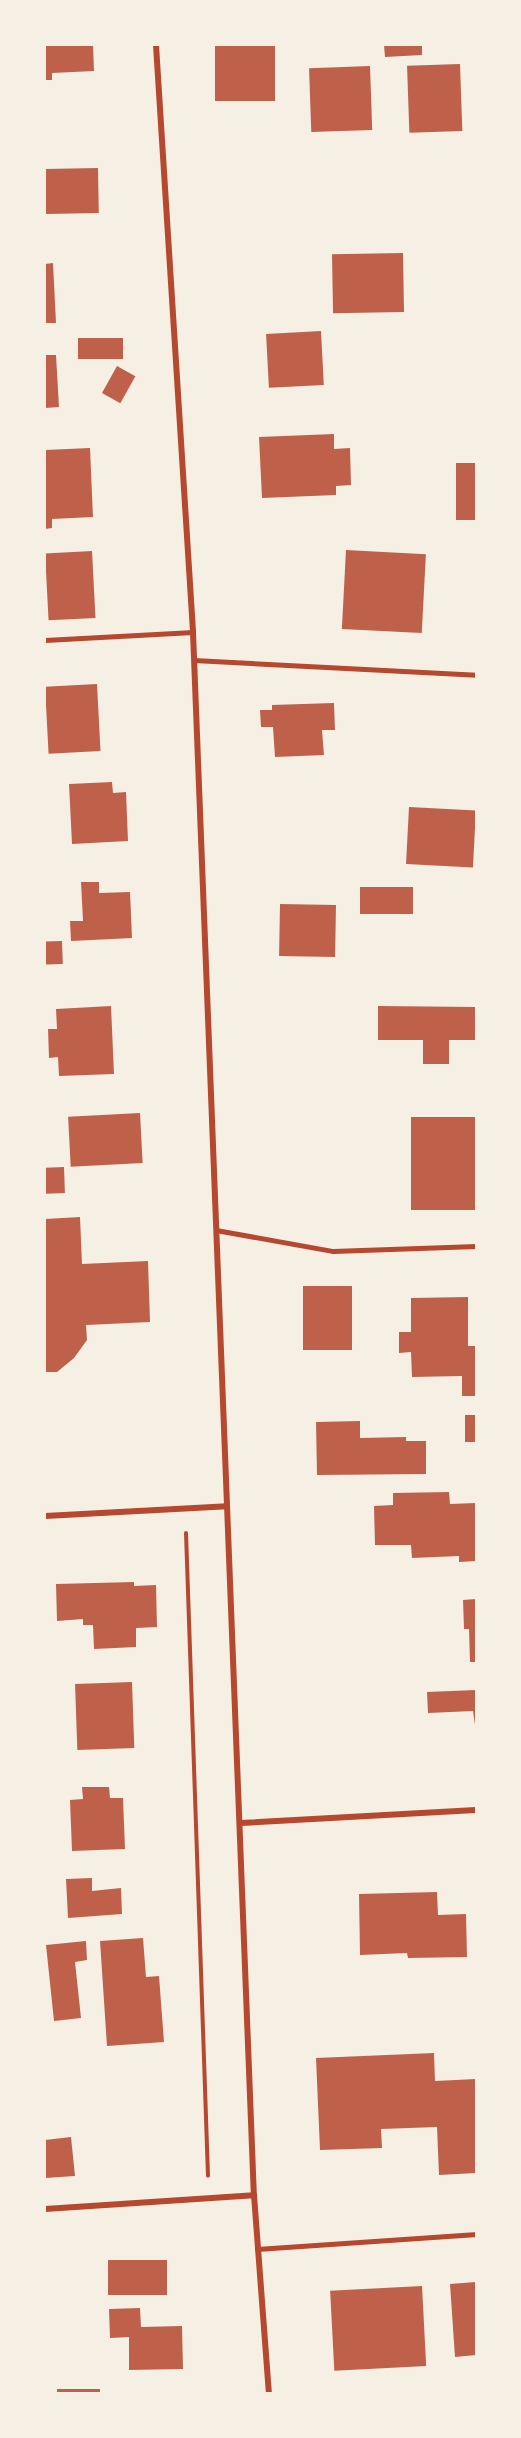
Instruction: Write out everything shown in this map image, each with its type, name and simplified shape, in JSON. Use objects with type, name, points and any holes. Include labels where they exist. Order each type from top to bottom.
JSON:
[{"type":"street","points":[[156,45],[193,632],[254,2195],[269,2393]]},
{"type":"street","points":[[45,1516],[226,1506]]},
{"type":"street","points":[[241,1823],[476,1810]]},
{"type":"street","points":[[45,2209],[254,2195]]},
{"type":"lane","points":[[45,640],[193,632]]},
{"type":"lane","points":[[194,660],[476,675]]},
{"type":"lane","points":[[216,1230],[333,1251],[476,1246]]},
{"type":"lane","points":[[257,2249],[476,2234]]},
{"type":"path","points":[[186,1509],[209,2197]]},
{"type":"building","points":[[45,45],[93,45],[94,71],[52,73],[52,80],[45,80]]},
{"type":"building","points":[[215,45],[275,45],[275,101],[215,101]]},
{"type":"building","points":[[384,45],[422,45],[422,55],[385,57]]},
{"type":"building","points":[[460,64],[462,131],[409,133],[407,66]]},
{"type":"building","points":[[370,66],[372,130],[311,132],[309,68]]},
{"type":"building","points":[[98,168],[99,213],[46,214],[45,169]]},
{"type":"building","points":[[403,253],[404,312],[333,313],[332,254]]},
{"type":"building","points":[[53,263],[56,323],[45,323],[45,264]]},
{"type":"building","points":[[321,331],[324,385],[269,388],[266,334]]},
{"type":"building","points":[[78,338],[123,338],[123,359],[78,359]]},
{"type":"building","points":[[45,355],[56,355],[59,407],[45,408]]},
{"type":"building","points":[[117,366],[135,376],[120,403],[102,393]]},
{"type":"building","points":[[334,434],[334,449],[350,448],[351,485],[336,486],[336,495],[262,498],[259,437]]},
{"type":"building","points":[[90,448],[93,517],[52,519],[52,528],[45,529],[45,450]]},
{"type":"building","points":[[456,463],[476,463],[476,520],[456,520]]},
{"type":"building","points":[[346,550],[426,554],[422,633],[342,629]]},
{"type":"building","points":[[92,551],[96,618],[49,620],[45,553]]},
{"type":"building","points":[[97,684],[101,751],[49,754],[45,687]]},
{"type":"building","points":[[334,703],[335,730],[322,730],[324,755],[275,757],[273,727],[261,727],[260,710],[272,710],[272,705]]},
{"type":"building","points":[[112,782],[113,793],[126,792],[128,841],[72,844],[69,784]]},
{"type":"building","points":[[409,807],[476,811],[473,867],[406,864]]},
{"type":"building","points":[[81,882],[99,882],[99,893],[130,892],[132,938],[71,941],[70,921],[83,921]]},
{"type":"building","points":[[360,887],[413,887],[413,914],[360,914]]},
{"type":"building","points":[[280,904],[336,905],[335,957],[279,956]]},
{"type":"building","points":[[62,941],[63,964],[46,965],[45,942]]},
{"type":"building","points":[[111,1006],[114,1074],[59,1076],[58,1057],[49,1058],[48,1029],[57,1029],[56,1009]]},
{"type":"building","points":[[378,1006],[476,1007],[476,1040],[449,1040],[449,1064],[423,1064],[423,1040],[378,1040]]},
{"type":"building","points":[[140,1113],[143,1163],[71,1167],[68,1117]]},
{"type":"building","points":[[411,1117],[476,1117],[476,1210],[411,1210]]},
{"type":"building","points":[[64,1167],[65,1193],[46,1194],[45,1168]]},
{"type":"building","points":[[80,1217],[82,1264],[148,1261],[150,1322],[86,1325],[87,1340],[74,1358],[57,1372],[45,1372],[45,1219]]},
{"type":"building","points":[[303,1286],[352,1286],[352,1350],[303,1350]]},
{"type":"building","points":[[468,1297],[468,1346],[476,1346],[476,1396],[462,1396],[462,1376],[412,1377],[411,1352],[399,1353],[399,1332],[411,1332],[411,1298]]},
{"type":"building","points":[[465,1415],[476,1415],[476,1442],[465,1442]]},
{"type":"building","points":[[360,1421],[360,1438],[406,1437],[406,1441],[426,1441],[426,1474],[317,1475],[316,1422]]},
{"type":"building","points":[[449,1492],[450,1504],[476,1503],[476,1561],[459,1562],[459,1556],[412,1558],[411,1545],[375,1545],[374,1506],[393,1505],[393,1493]]},
{"type":"building","points":[[134,1582],[134,1586],[156,1585],[157,1627],[136,1628],[136,1647],[94,1649],[93,1625],[83,1625],[83,1619],[57,1621],[56,1584]]},
{"type":"building","points":[[476,1599],[476,1662],[470,1662],[469,1629],[464,1629],[463,1600]]},
{"type":"building","points":[[132,1682],[134,1748],[77,1750],[75,1684]]},
{"type":"building","points":[[476,1690],[476,1732],[473,1711],[428,1713],[427,1692]]},
{"type":"building","points":[[82,1787],[109,1787],[110,1798],[123,1798],[125,1849],[72,1851],[70,1800],[83,1799]]},
{"type":"building","points":[[92,1878],[92,1891],[121,1888],[122,1914],[68,1918],[66,1879]]},
{"type":"building","points":[[437,1892],[438,1915],[466,1914],[467,1957],[408,1958],[407,1953],[360,1955],[359,1894]]},
{"type":"building","points":[[143,1938],[146,1977],[159,1976],[164,2042],[107,2046],[100,1941]]},
{"type":"building","points":[[86,1941],[87,1960],[75,1962],[81,2018],[54,2021],[46,1945]]},
{"type":"building","points":[[434,2053],[435,2081],[476,2079],[476,2173],[439,2175],[437,2127],[381,2129],[382,2148],[320,2150],[316,2058]]},
{"type":"building","points":[[71,2137],[75,2176],[45,2178],[45,2140]]},
{"type":"building","points":[[108,2260],[167,2260],[167,2295],[108,2295]]},
{"type":"building","points":[[476,2282],[476,2355],[455,2357],[450,2284]]},
{"type":"building","points":[[422,2286],[426,2366],[334,2371],[330,2291]]},
{"type":"building","points":[[140,2308],[141,2327],[182,2326],[183,2369],[129,2370],[129,2337],[110,2338],[109,2309]]},
{"type":"building","points":[[57,2389],[100,2389],[100,2393],[57,2393]]}]
